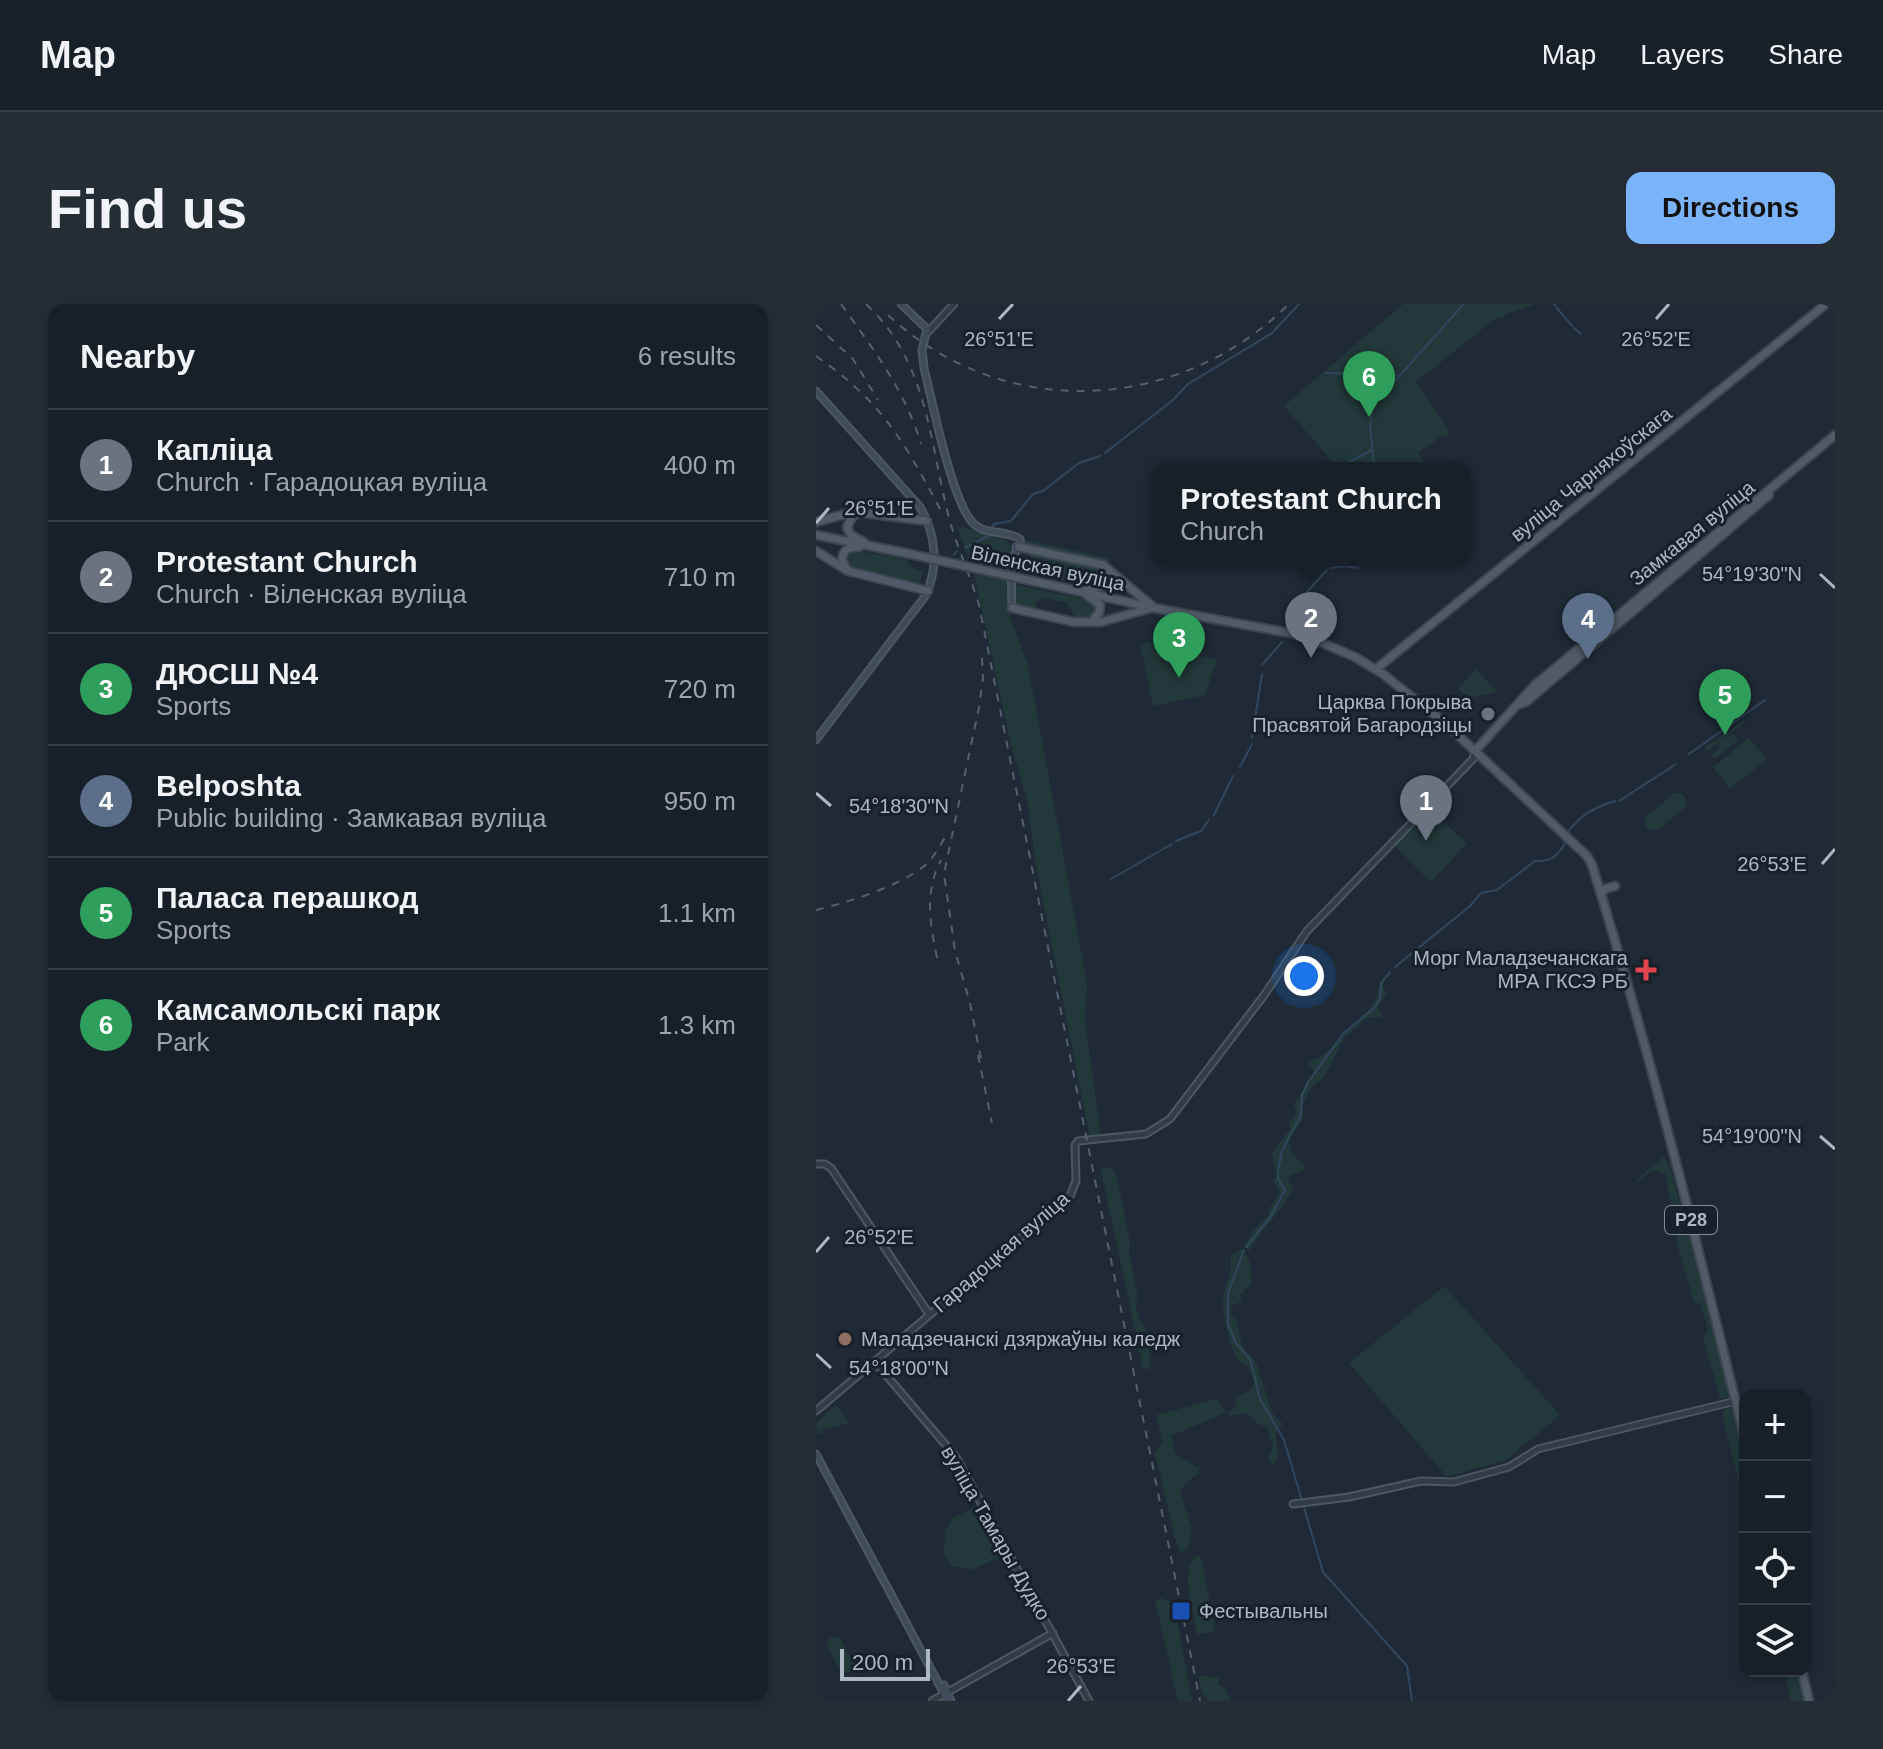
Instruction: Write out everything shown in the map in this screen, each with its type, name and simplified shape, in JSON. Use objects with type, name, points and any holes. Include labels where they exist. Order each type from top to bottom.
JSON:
[{"type":"main road","points":[[901,304],[925,325],[927,333]]},
{"type":"main road","name":"вуліца Чарняхоўскага","points":[[1376,669],[1826,304]]},
{"type":"main road","name":"Віленская вуліца","points":[[927,333],[922,350],[924,368],[952,477],[967,514],[978,527],[1017,543]]},
{"type":"main road","points":[[816,391],[920,507],[934,547],[928,591],[816,740]]},
{"type":"main road","name":"Замкавая вуліца","points":[[1475,751],[1520,704],[1640,601],[1751,512],[1835,435]]},
{"type":"main road","points":[[816,522],[859,512],[927,521]]},
{"type":"main road","points":[[859,512],[848,522],[849,533],[856,539],[885,549]]},
{"type":"main road","name":"Віленская вуліца","points":[[816,535],[1154,608],[1306,636],[1376,669],[1475,751]]},
{"type":"main road","points":[[1017,543],[1103,565],[1154,608],[1107,621],[1091,622],[1044,617],[1012,608],[1009,584],[1017,543]]},
{"type":"main road","points":[[848,571],[842,560],[847,549],[885,549]]},
{"type":"main road","points":[[816,551],[848,571],[928,591]]},
{"type":"main road","points":[[1079,590],[1098,589],[1105,585],[1108,576],[1103,565]]},
{"type":"main road","points":[[1079,590],[1100,605],[1099,613],[1091,622]]},
{"type":"main road","name":"Р28","points":[[1475,751],[1587,856],[1601,894],[1679,1173],[1739,1414]]},
{"type":"main road","points":[[1601,894],[1615,886]]},
{"type":"main road","points":[[816,1454],[950,1701]]},
{"type":"main road","points":[[1803,1677],[1809,1701]]},
{"type":"street","points":[[927,333],[954,304]]},
{"type":"street","name":"Гарадоцкая вуліца","points":[[816,1411],[1072,1194],[1076,1181],[1075,1145],[1078,1141],[1146,1134],[1170,1119],[1284,968],[1307,931],[1473,759],[1475,751]]},
{"type":"street","points":[[816,1164],[831,1168],[929,1314]]},
{"type":"street","name":"вуліца Тамары Дудко","points":[[875,1362],[956,1457],[1089,1701]]},
{"type":"street","points":[[1293,1504],[1349,1497],[1421,1481],[1454,1482],[1509,1467],[1538,1449],[1736,1401]]},
{"type":"street","name":"вуліца Тамары Дудко","points":[[932,1701],[1053,1633]]},
{"type":"green space","points":[[1403,304],[1535,304],[1496,318],[1416,382],[1449,430],[1447,436],[1440,437],[1418,453],[1423,462],[1333,462],[1284,406]]},
{"type":"green space","points":[[957,526],[1004,538],[1011,546],[1007,569],[969,561]]},
{"type":"green space","points":[[1026,540],[1109,558],[1108,565],[1024,546]]},
{"type":"green space","points":[[854,550],[905,559],[913,568],[923,572],[919,585],[850,570],[844,556]]},
{"type":"green space","points":[[1027,550],[1101,568],[1105,581],[1096,586],[1054,579],[1026,554]]},
{"type":"green space","points":[[974,574],[1007,581],[1010,617],[1028,665],[1087,983],[1085,1019],[1101,1138],[1090,1138],[1035,860],[1028,803],[1012,749]]},
{"type":"green space","points":[[1015,585],[1091,600],[1098,608],[1092,619],[1074,616],[1067,603],[1043,598],[1042,601],[1037,600],[1035,609],[1017,607]]},
{"type":"green space","points":[[1146,641],[1217,660],[1205,695],[1153,706],[1141,647]]},
{"type":"green space","points":[[1476,669],[1498,692],[1468,698],[1458,688]]},
{"type":"green space","points":[[1743,721],[1745,723],[1732,733],[1738,741],[1715,759],[1711,755],[1720,748],[1720,742],[1707,751],[1704,748]]},
{"type":"green space","points":[[1749,738],[1767,759],[1730,789],[1713,767]]},
{"type":"green space","points":[[1674,793],[1684,796],[1685,807],[1659,829],[1649,830],[1645,818]]},
{"type":"green space","points":[[1430,810],[1467,843],[1431,882],[1395,846]]},
{"type":"green space","points":[[1381,980],[1384,981],[1383,988],[1387,995],[1378,1006],[1382,1017],[1368,1018],[1344,1038],[1326,1074],[1311,1088],[1303,1103],[1302,1121],[1291,1135],[1289,1144],[1291,1153],[1306,1168],[1290,1176],[1288,1181],[1294,1188],[1249,1251],[1245,1246],[1253,1230],[1269,1215],[1269,1209],[1280,1192],[1273,1181],[1276,1176],[1272,1153],[1291,1128],[1289,1123],[1297,1112],[1294,1105],[1315,1072],[1307,1063],[1322,1056],[1369,1010]]},
{"type":"green space","points":[[1663,1157],[1671,1170],[1686,1214],[1728,1392],[1726,1398],[1720,1398],[1703,1338],[1708,1330],[1700,1303],[1694,1303],[1679,1251],[1666,1175],[1657,1170],[1637,1180]]},
{"type":"green space","points":[[1111,1167],[1117,1177],[1130,1243],[1138,1298],[1136,1307],[1146,1328],[1151,1365],[1147,1370],[1143,1368],[1101,1170]]},
{"type":"green space","points":[[1241,1249],[1249,1260],[1251,1284],[1240,1295],[1242,1301],[1232,1306],[1230,1314],[1236,1319],[1243,1348],[1256,1362],[1273,1414],[1283,1424],[1276,1432],[1278,1456],[1274,1464],[1268,1458],[1273,1447],[1268,1428],[1247,1413],[1229,1416],[1228,1413],[1236,1405],[1236,1397],[1254,1384],[1249,1369],[1237,1360],[1223,1309],[1230,1257]]},
{"type":"green space","points":[[1442,1288],[1446,1288],[1560,1415],[1506,1460],[1450,1476],[1446,1476],[1349,1363]]},
{"type":"green space","points":[[1216,1399],[1226,1411],[1223,1414],[1171,1436],[1176,1454],[1199,1468],[1199,1473],[1180,1492],[1192,1529],[1189,1547],[1180,1553],[1155,1453],[1163,1442],[1156,1415]]},
{"type":"green space","points":[[836,1404],[850,1423],[822,1430],[823,1433],[817,1435],[816,1423]]},
{"type":"green space","points":[[1731,1408],[1739,1437],[1739,1484],[1723,1419],[1724,1409]]},
{"type":"green space","points":[[972,1508],[1000,1557],[971,1570],[952,1566],[944,1555],[945,1532],[953,1518]]},
{"type":"green space","points":[[1200,1555],[1215,1626],[1213,1632],[1197,1634],[1188,1577],[1189,1566]]},
{"type":"green space","points":[[1161,1598],[1174,1603],[1192,1701],[1178,1701],[1155,1600]]},
{"type":"green space","points":[[830,1638],[841,1640],[854,1664],[849,1673],[841,1672],[827,1646]]},
{"type":"green space","points":[[1198,1676],[1219,1677],[1218,1684],[1226,1689],[1230,1701],[1208,1701],[1202,1693]]},
{"type":"green space","points":[[1785,1677],[1799,1677],[1805,1701],[1791,1701]]},
{"type":"waterway","points":[[1105,453],[1173,400],[1188,384],[1272,333],[1299,304]]},
{"type":"waterway","points":[[1373,462],[1370,424],[1374,404],[1464,304]]},
{"type":"waterway","points":[[1556,307],[1572,326]]},
{"type":"waterway","points":[[1574,328],[1581,334]]},
{"type":"waterway","points":[[1326,373],[1397,375]]},
{"type":"waterway","points":[[1349,462],[1372,450]]},
{"type":"waterway","points":[[992,527],[1011,521],[1033,494],[1043,491],[1079,463],[1100,456]]},
{"type":"waterway","points":[[965,548],[990,535]]},
{"type":"waterway","points":[[954,555],[957,551]]},
{"type":"waterway","points":[[1331,568],[1345,566]]},
{"type":"waterway","points":[[1345,566],[1358,566]]},
{"type":"waterway","points":[[1296,607],[1327,570]]},
{"type":"waterway","points":[[1262,665],[1282,642]]},
{"type":"waterway","points":[[1252,738],[1262,674]]},
{"type":"waterway","points":[[1689,754],[1765,700]]},
{"type":"waterway","points":[[1240,767],[1252,744]]},
{"type":"waterway","points":[[1619,801],[1676,764]]},
{"type":"waterway","points":[[1214,815],[1233,776]]},
{"type":"waterway","points":[[1568,832],[1588,812],[1615,801]]},
{"type":"waterway","points":[[1176,841],[1201,831],[1209,820]]},
{"type":"waterway","points":[[1395,967],[1470,906],[1481,893],[1497,890],[1535,861],[1556,855],[1565,843],[1564,837]]},
{"type":"waterway","points":[[1111,879],[1172,844]]},
{"type":"waterway","points":[[1283,1149],[1301,1115],[1302,1095],[1308,1082],[1344,1033],[1375,1007],[1380,998],[1381,983],[1390,972]]},
{"type":"waterway","points":[[1278,1170],[1282,1151]]},
{"type":"waterway","points":[[1246,1247],[1271,1216],[1285,1190],[1278,1173]]},
{"type":"waterway","points":[[1244,1250],[1228,1293],[1228,1324],[1236,1343],[1250,1359],[1260,1399],[1284,1440],[1323,1572],[1407,1666],[1412,1701]]},
{"type":"railway","points":[[841,304],[897,388],[921,444]]},
{"type":"railway","points":[[866,304],[887,327],[914,377],[930,431],[949,518],[979,605],[1200,1701]]},
{"type":"railway","points":[[888,315],[934,350],[984,374],[1036,388],[1090,391],[1144,384],[1196,367],[1245,340],[1289,304]]},
{"type":"railway","points":[[816,325],[853,359],[878,400]]},
{"type":"railway","points":[[816,356],[858,389],[889,424],[940,509]]},
{"type":"railway","points":[[982,658],[979,707],[944,874],[955,951],[970,1003],[982,1064]]},
{"type":"railway","points":[[816,910],[872,893],[913,874],[930,860],[945,837]]},
{"type":"railway","points":[[937,958],[930,896],[941,860]]},
{"type":"railway","points":[[978,1055],[992,1123]]},
{"type":"place","name":"Камсамольскі парк","points":[[1369,417]]},
{"type":"place","name":"Protestant Church","points":[[1311,658]]},
{"type":"place","name":"Belposhta","points":[[1588,659]]},
{"type":"place","name":"ДЮСШ №4","points":[[1179,678]]},
{"type":"place","name":"Царква Покрыва Прасвятой Багародзіцы","points":[[1488,714]]},
{"type":"place","name":"Паласа перашкод","points":[[1725,735]]},
{"type":"place","name":"Капліца","points":[[1426,841]]},
{"type":"place","name":"Морг Маладзечанскага МРА ГКСЭ РБ","points":[[1646,970]]},
{"type":"place","name":"Маладзечанскі дзяржаўны каледж","points":[[845,1339]]},
{"type":"place","name":"Фестывальны","points":[[1181,1611]]}]
